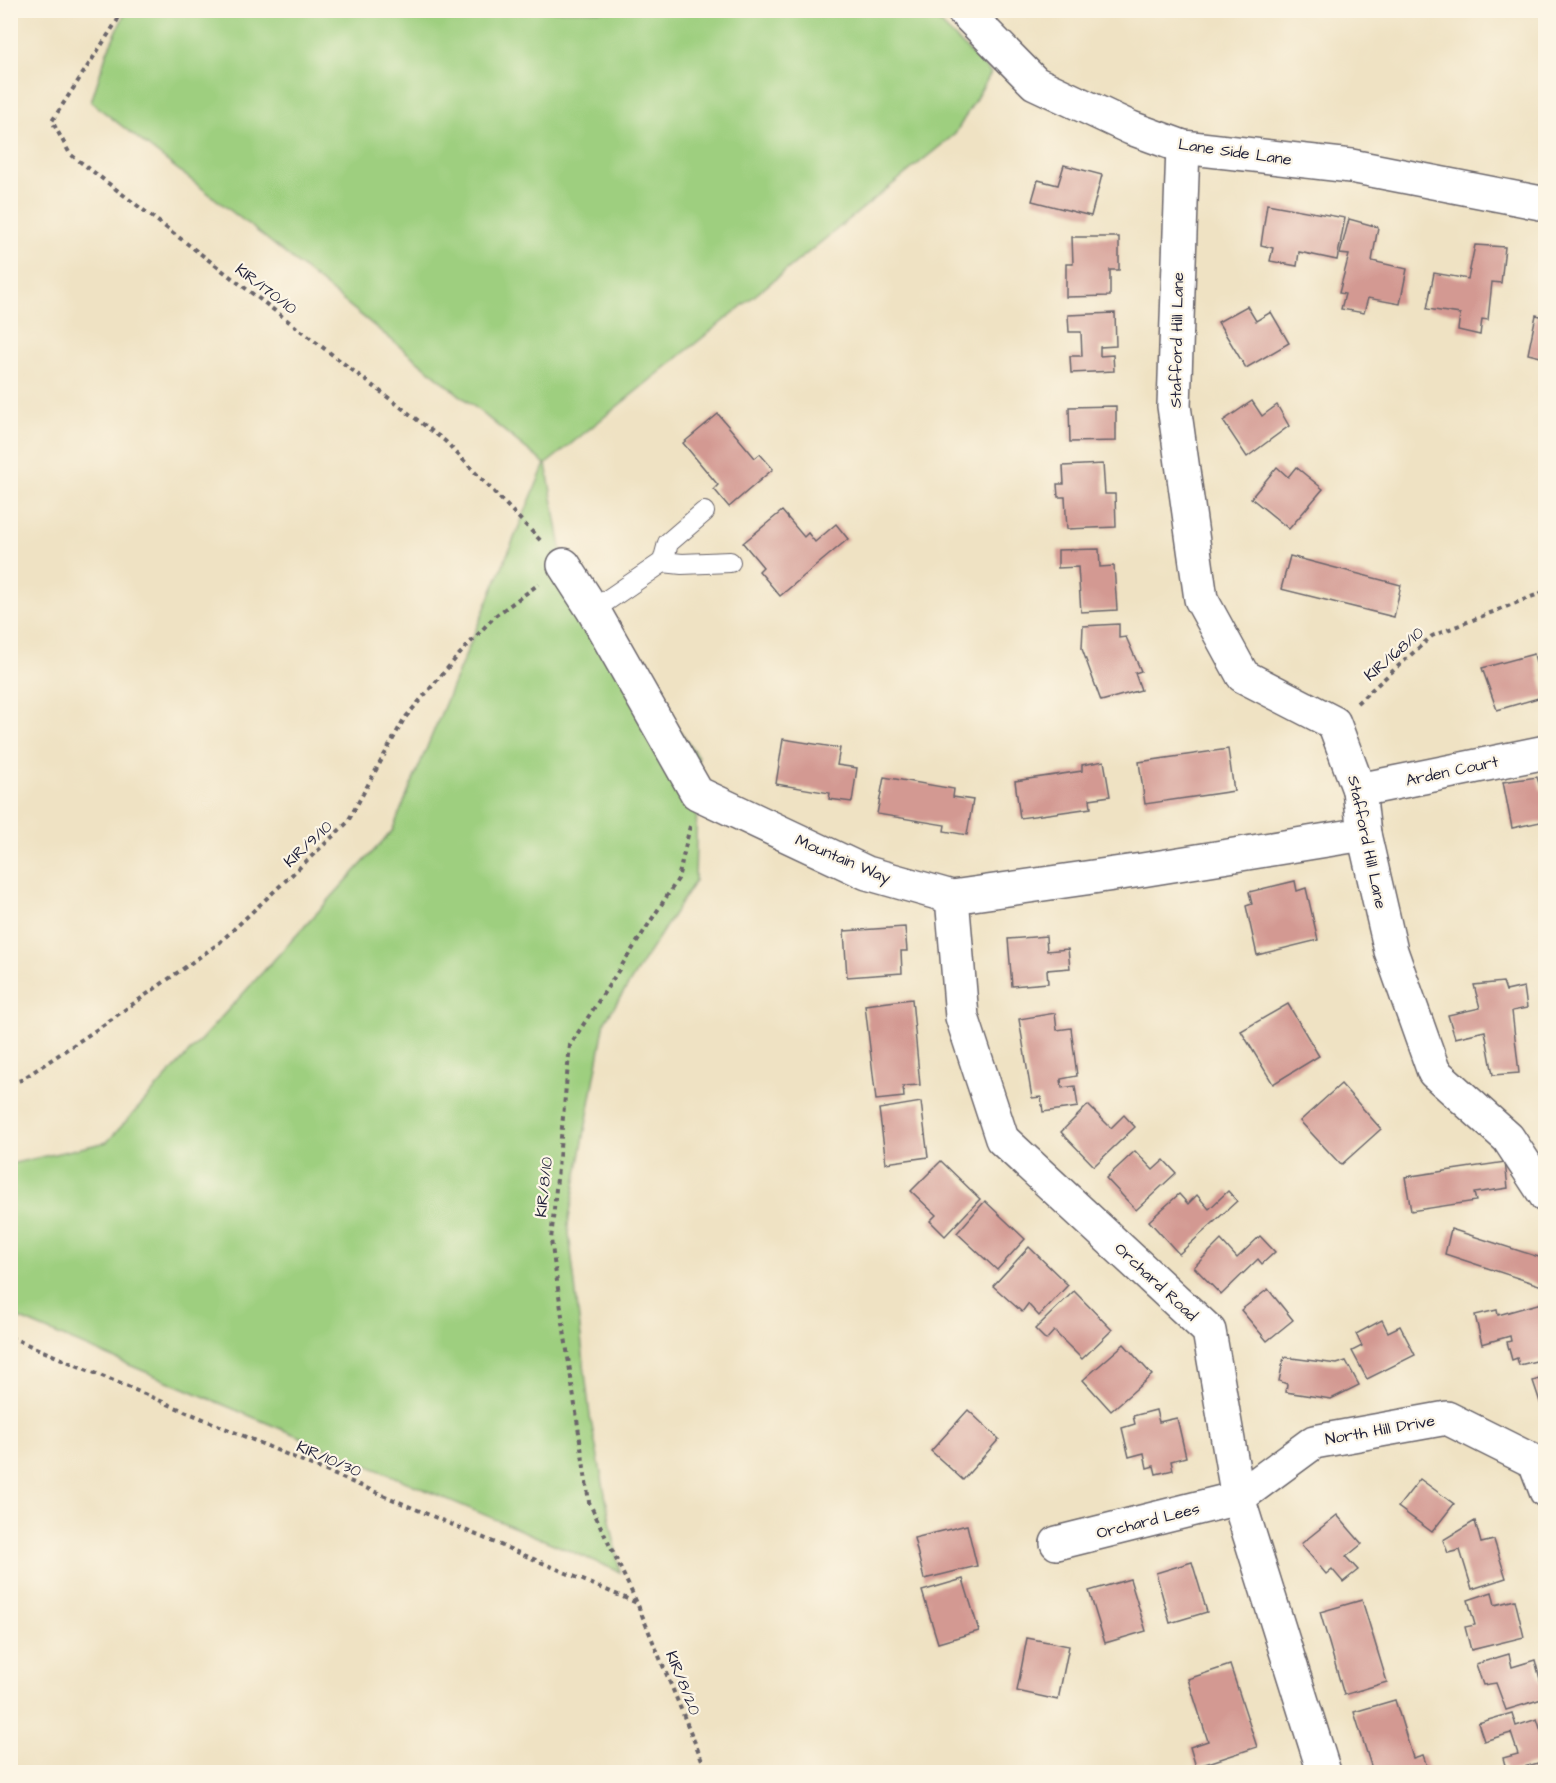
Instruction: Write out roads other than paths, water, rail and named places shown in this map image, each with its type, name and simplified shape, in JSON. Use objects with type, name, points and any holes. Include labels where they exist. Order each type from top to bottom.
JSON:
[{"type":"street","name":"Lane Side Lane","points":[[963,10],[1035,83],[1131,128],[1183,147],[1351,166],[1545,204]]},
{"type":"street","name":"Stafford Hill Lane","points":[[1183,147],[1174,406],[1201,599],[1243,676],[1334,723],[1359,790],[1364,834],[1391,951],[1434,1072],[1508,1138],[1545,1196]]},
{"type":"street","points":[[564,565],[593,610]]},
{"type":"street","name":"Mountain Way","points":[[593,610],[697,793],[867,873],[952,897],[1142,870],[1364,834]]},
{"type":"street","name":"Arden Court","points":[[1359,790],[1545,752]]},
{"type":"street","name":"Orchard Road","points":[[952,897],[962,1017],[1002,1138],[1209,1331],[1238,1498],[1324,1773]]},
{"type":"street","name":"North Hill Drive","points":[[1238,1498],[1314,1442],[1447,1418],[1536,1462],[1545,1491]]},
{"type":"street","name":"Orchard Lees","points":[[1057,1543],[1238,1498]]},
{"type":"lane","points":[[663,562],[668,543],[704,512]]},
{"type":"lane","points":[[593,610],[663,562],[682,564],[730,562]]}]
